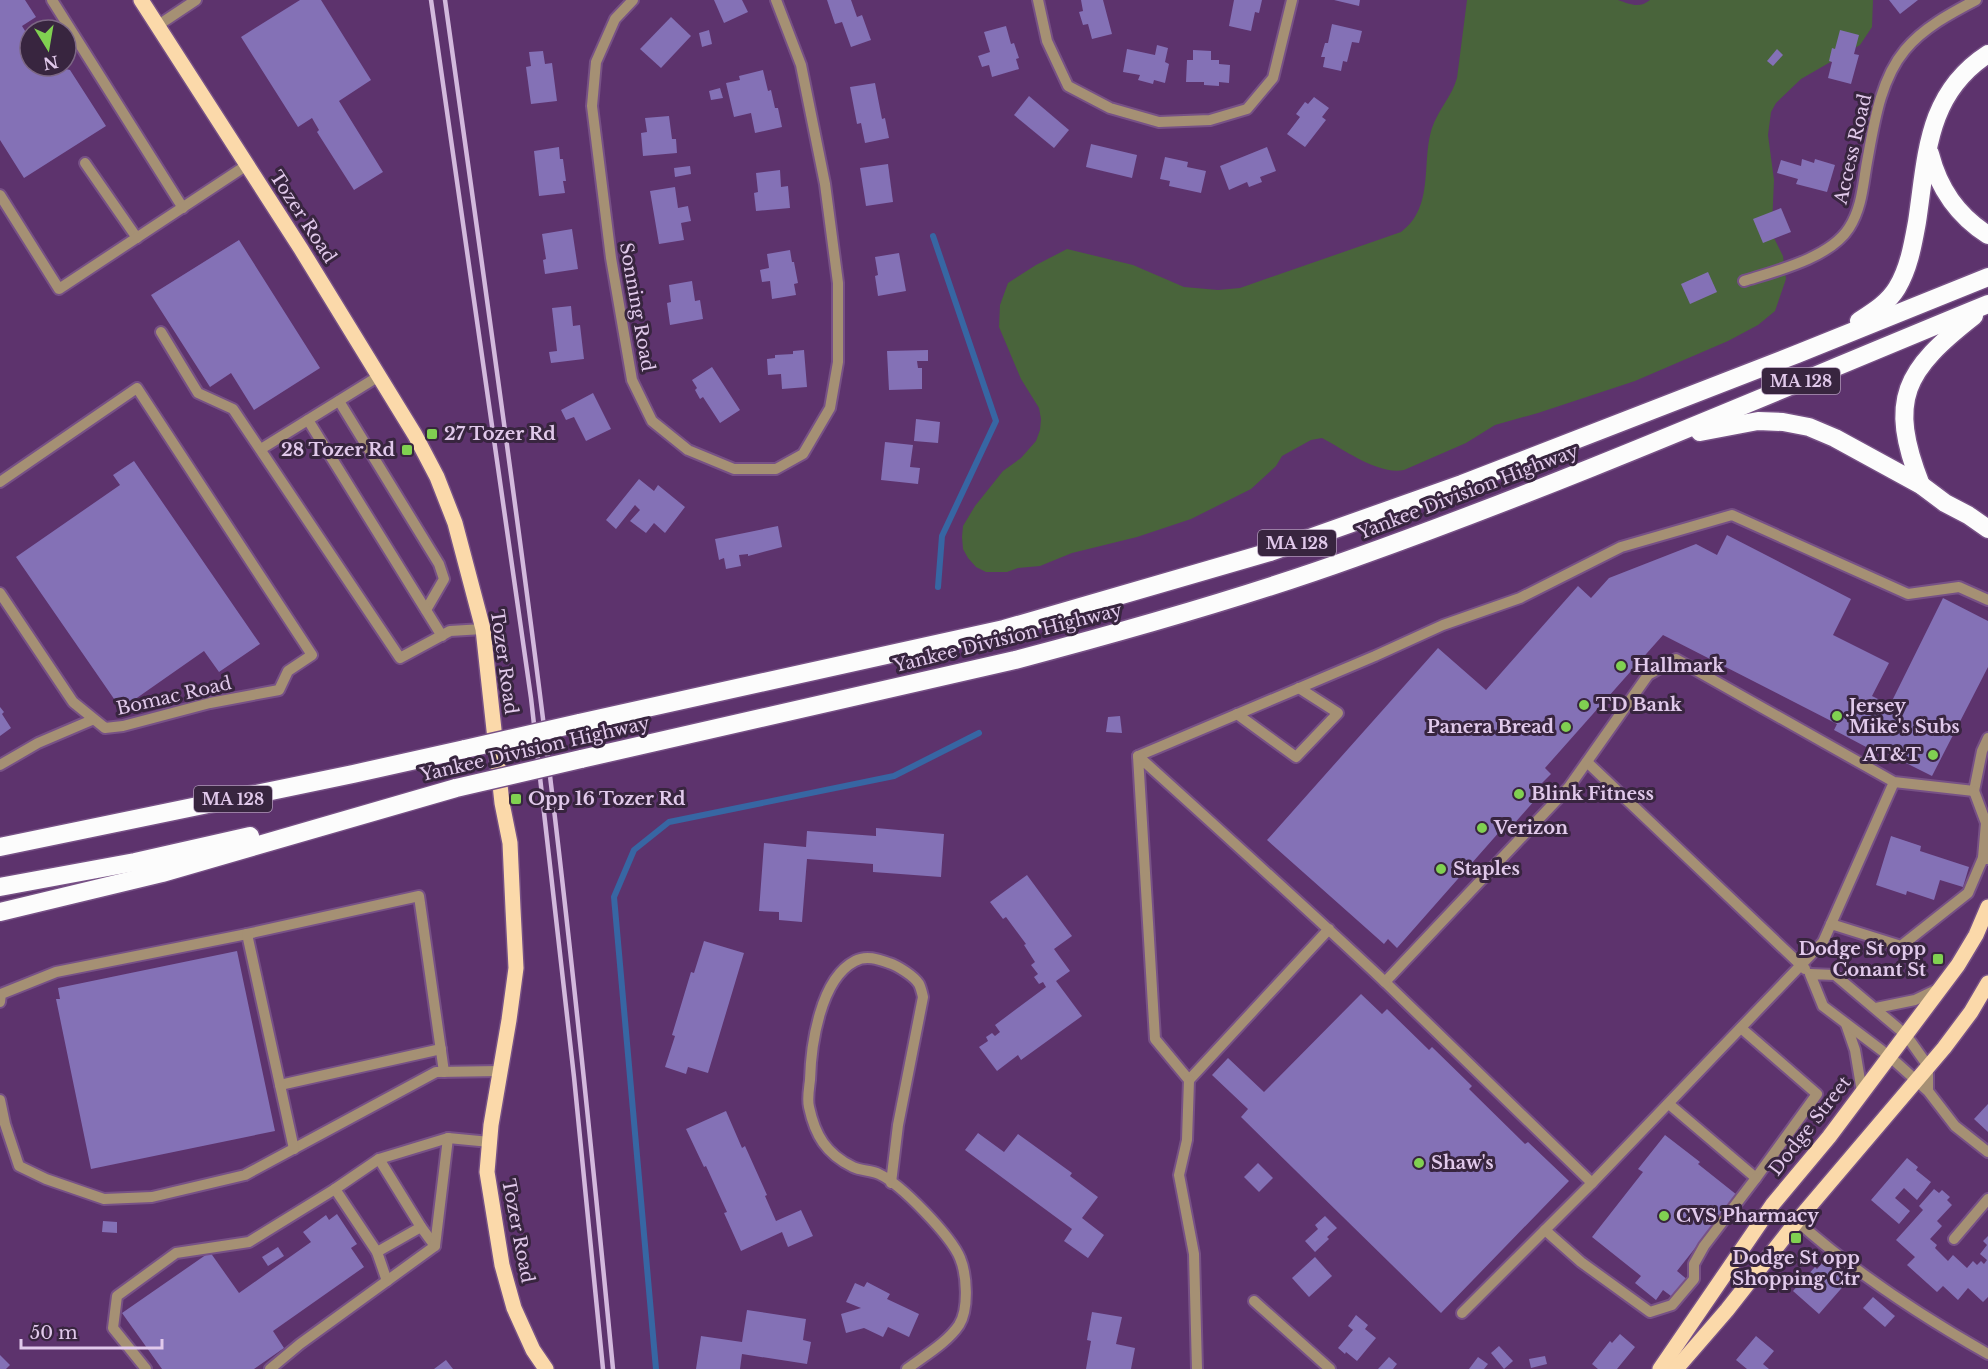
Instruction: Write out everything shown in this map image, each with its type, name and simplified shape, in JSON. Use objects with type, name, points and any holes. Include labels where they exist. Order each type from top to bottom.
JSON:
[{"type":"highway","points":[[1797,354],[1851,327],[1874,312],[1898,287],[1911,253],[1928,149],[1939,108],[1952,86],[1986,56]]},
{"type":"highway","points":[[1928,149],[1935,174],[1951,201],[1971,224],[1988,235]]},
{"type":"highway","name":"Yankee Division Highway","points":[[0,847],[342,777],[938,645],[1061,614],[1206,572],[1333,531],[1442,492],[1988,277]]},
{"type":"highway","points":[[1921,485],[1906,442],[1903,421],[1906,395],[1915,374],[1926,357],[1988,304]]},
{"type":"highway","name":"Yankee Division Highway","points":[[0,887],[135,862],[942,678],[1082,643],[1352,559],[1463,518],[1988,304]]},
{"type":"highway","points":[[1614,457],[1730,425],[1758,421],[1783,422],[1809,427],[1835,438],[1921,485],[1945,503],[1968,514],[1988,529]]},
{"type":"highway","points":[[1968,514],[1988,514]]},
{"type":"highway","points":[[0,912],[162,873],[456,788]]},
{"type":"main road","name":"Tozer Road","points":[[141,0],[415,435],[455,523],[483,629],[502,803],[510,843],[516,968],[487,1172],[502,1265],[514,1308],[533,1350],[546,1369]]},
{"type":"main road","name":"Dodge Street","points":[[1660,1369],[1773,1204],[1982,937],[1988,907]]},
{"type":"main road","points":[[1676,1369],[1727,1310],[1797,1221],[1922,1086],[1928,1066],[1971,1012],[1988,983]]},
{"type":"street","points":[[52,0],[183,208]]},
{"type":"street","points":[[157,26],[182,4],[196,0]]},
{"type":"street","name":"Sonning Road","points":[[633,0],[615,19],[596,62],[592,106],[611,258],[632,380],[652,421],[688,450],[734,469],[776,469],[803,454],[830,408],[838,362],[838,283],[825,184],[801,65],[776,0]]},
{"type":"street","points":[[1038,0],[1047,41],[1068,86],[1110,108],[1159,122],[1210,120],[1247,109],[1273,78],[1292,0]]},
{"type":"street","name":"Access Road","points":[[1744,280],[1789,267],[1818,254],[1836,242],[1849,228],[1861,200],[1874,126],[1886,82],[1904,51],[1918,37],[1950,14],[1976,0]]},
{"type":"street","points":[[85,163],[137,238]]},
{"type":"street","points":[[0,195],[59,289],[247,165]]},
{"type":"street","points":[[161,332],[198,393],[233,410],[400,658],[450,632],[483,629]]},
{"type":"street","points":[[261,450],[379,376]]},
{"type":"street","name":"Bomac Road","points":[[0,482],[137,388],[312,655],[288,671],[279,690],[210,703],[123,726],[105,728],[73,702],[0,593]]},
{"type":"street","points":[[339,401],[439,564],[444,579],[426,610]]},
{"type":"street","points":[[308,420],[442,636]]},
{"type":"street","points":[[1138,756],[1375,656],[1443,624],[1520,598],[1621,547],[1732,515],[1908,594],[1959,587],[1988,600]]},
{"type":"street","points":[[1385,982],[1569,787],[1648,675],[1676,659],[1894,782],[1974,791]]},
{"type":"street","points":[[1237,714],[1296,757],[1338,713],[1299,688]]},
{"type":"street","points":[[0,765],[38,743],[93,720]]},
{"type":"street","points":[[1831,924],[1901,946],[1968,893],[1986,858],[1986,823],[1974,791],[1982,751],[1988,738]]},
{"type":"street","points":[[1138,756],[1329,929],[1592,1183]]},
{"type":"street","points":[[1138,756],[1155,1039],[1189,1080]]},
{"type":"street","points":[[1587,762],[1810,974],[1823,1006],[1889,1056],[1922,1086],[1955,1126],[1988,1152]]},
{"type":"street","points":[[1462,1313],[1669,1104],[1823,942],[1894,782]]},
{"type":"street","points":[[0,1002],[1,994],[56,972],[248,934],[419,896],[444,1072]]},
{"type":"street","points":[[1197,1369],[1194,1254],[1179,1175],[1186,1140],[1189,1080],[1329,929]]},
{"type":"street","points":[[248,934],[294,1149]]},
{"type":"street","points":[[891,1183],[898,1125],[923,997],[918,982],[894,965],[874,957],[855,960],[838,976],[826,998],[814,1032],[808,1104],[817,1134],[834,1156],[854,1168],[879,1174],[891,1183],[903,1192],[945,1233],[960,1259],[966,1305],[959,1324],[941,1343],[907,1369]]},
{"type":"street","points":[[1810,974],[1835,975],[1906,1035],[1928,1066]]},
{"type":"street","points":[[1876,1008],[1915,1000],[1941,988]]},
{"type":"street","points":[[1846,1024],[1855,1050],[1862,1092]]},
{"type":"street","points":[[1545,1230],[1581,1262],[1650,1312],[1672,1305],[1694,1279],[1694,1264],[1704,1246],[1817,1094],[1741,1028]]},
{"type":"street","points":[[280,1085],[441,1049]]},
{"type":"street","points":[[0,1100],[5,1124],[19,1166],[46,1179],[104,1199],[152,1197],[245,1175],[436,1072],[500,1071]]},
{"type":"street","points":[[1669,1104],[1756,1178]]},
{"type":"street","points":[[146,1369],[113,1328],[117,1296],[176,1253],[249,1242],[380,1159],[448,1138],[490,1142]]},
{"type":"street","points":[[270,1369],[300,1344],[435,1246],[448,1138]]},
{"type":"street","points":[[380,1159],[435,1246]]},
{"type":"street","points":[[335,1189],[377,1252],[387,1281]]},
{"type":"street","points":[[1954,1239],[1988,1199]]},
{"type":"street","points":[[1797,1221],[1817,1239],[1878,1283],[1988,1354]]},
{"type":"street","points":[[377,1252],[421,1227]]},
{"type":"street","points":[[1254,1301],[1330,1369]]},
{"type":"green space","points":[[1467,0],[1618,0],[1638,5],[1650,0],[1873,0],[1872,27],[1860,45],[1801,79],[1776,103],[1771,112],[1768,135],[1774,180],[1772,225],[1773,236],[1783,256],[1786,279],[1775,311],[1758,325],[1728,341],[1635,381],[1495,425],[1466,443],[1404,470],[1383,469],[1351,455],[1322,438],[1311,440],[1282,456],[1276,466],[1251,489],[1191,519],[1137,537],[1072,553],[1040,566],[1018,568],[1007,572],[986,572],[976,567],[963,549],[963,526],[975,506],[1003,471],[1021,458],[1036,441],[1040,430],[1039,408],[1021,379],[999,327],[1000,305],[1008,283],[1067,249],[1133,265],[1184,287],[1218,290],[1240,288],[1401,232],[1412,222],[1419,210],[1423,197],[1432,128],[1457,78]]},
{"type":"building","points":[[0,0],[25,0],[36,17],[18,18],[18,78],[75,78],[106,126],[24,178],[0,140]]},
{"type":"building","points":[[300,0],[321,0],[371,80],[339,101],[383,172],[354,190],[317,132],[319,130],[312,118],[298,127],[241,37]]},
{"type":"building","points":[[714,0],[742,0],[748,12],[724,23]]},
{"type":"building","points":[[827,0],[851,0],[857,17],[862,15],[871,40],[851,47],[842,22],[835,24]]},
{"type":"building","points":[[1081,0],[1103,0],[1112,34],[1092,39],[1088,24],[1083,25],[1079,12],[1083,11]]},
{"type":"building","points":[[1234,0],[1262,0],[1259,13],[1255,12],[1251,31],[1229,26]]},
{"type":"building","points":[[1334,0],[1360,0],[1359,6]]},
{"type":"building","points":[[1889,0],[1918,0],[1900,14]]},
{"type":"building","points":[[671,17],[691,36],[661,68],[640,49]]},
{"type":"building","points":[[1332,24],[1362,31],[1359,43],[1352,42],[1347,62],[1343,61],[1341,71],[1323,67],[1325,57],[1321,57],[1325,43],[1328,43]]},
{"type":"building","points":[[1006,26],[1011,44],[1014,43],[1019,58],[1016,59],[1019,69],[992,77],[989,65],[982,67],[978,56],[990,52],[984,32]]},
{"type":"building","points":[[709,30],[712,44],[702,47],[699,33]]},
{"type":"building","points":[[1840,30],[1859,35],[1854,54],[1859,55],[1851,84],[1828,78],[1832,62],[1829,61],[1832,48],[1835,49]]},
{"type":"building","points":[[1157,45],[1168,48],[1165,62],[1169,64],[1165,83],[1154,80],[1153,84],[1138,80],[1140,75],[1123,72],[1127,49],[1155,55]]},
{"type":"building","points":[[1777,49],[1783,55],[1773,66],[1767,61]]},
{"type":"building","points":[[1193,50],[1211,51],[1211,60],[1219,60],[1219,64],[1230,65],[1229,83],[1219,82],[1219,86],[1204,85],[1204,82],[1186,82],[1187,60],[1193,60]]},
{"type":"building","points":[[543,51],[545,64],[552,63],[557,101],[531,104],[526,67],[531,66],[529,52]]},
{"type":"building","points":[[763,70],[768,91],[771,90],[775,108],[778,108],[782,127],[755,133],[751,113],[734,117],[726,83],[740,80],[739,76]]},
{"type":"building","points":[[875,83],[882,119],[885,118],[889,138],[865,143],[861,123],[857,124],[850,87]]},
{"type":"building","points":[[720,88],[723,98],[711,100],[709,91]]},
{"type":"building","points":[[1029,96],[1069,130],[1054,148],[1014,115]]},
{"type":"building","points":[[1314,97],[1329,108],[1322,117],[1326,120],[1305,147],[1287,134],[1300,117],[1296,114],[1305,102],[1308,104]]},
{"type":"building","points":[[669,116],[672,139],[676,139],[677,153],[643,156],[641,133],[647,132],[645,118]]},
{"type":"building","points":[[1091,144],[1137,155],[1132,178],[1086,167]]},
{"type":"building","points":[[559,147],[566,181],[563,181],[565,193],[539,196],[534,151]]},
{"type":"building","points":[[1267,147],[1276,171],[1260,177],[1262,182],[1249,187],[1247,182],[1229,190],[1220,166]]},
{"type":"building","points":[[1165,157],[1188,162],[1187,167],[1206,171],[1201,193],[1169,186],[1170,181],[1160,179]]},
{"type":"building","points":[[1802,159],[1814,163],[1815,159],[1835,165],[1827,192],[1796,184],[1798,179],[1777,173],[1781,160],[1801,166]]},
{"type":"building","points":[[888,164],[893,202],[866,206],[860,168]]},
{"type":"building","points":[[690,166],[691,174],[675,177],[674,168]]},
{"type":"building","points":[[780,170],[781,187],[788,186],[790,208],[756,211],[754,193],[758,192],[756,173]]},
{"type":"building","points":[[675,187],[678,208],[688,206],[691,221],[681,223],[684,240],[659,244],[650,191]]},
{"type":"building","points":[[1781,208],[1791,232],[1763,243],[1753,219]]},
{"type":"building","points":[[572,229],[578,269],[545,274],[543,260],[546,259],[542,234]]},
{"type":"building","points":[[239,240],[320,368],[254,410],[231,373],[210,387],[151,295]]},
{"type":"building","points":[[790,250],[798,283],[794,284],[796,295],[772,299],[770,281],[762,282],[760,270],[769,268],[767,254]]},
{"type":"building","points":[[899,253],[906,291],[878,296],[875,257]]},
{"type":"building","points":[[1708,272],[1717,292],[1690,304],[1681,284]]},
{"type":"building","points":[[692,281],[695,301],[700,300],[703,319],[670,325],[667,303],[671,302],[669,285]]},
{"type":"building","points":[[571,306],[573,326],[580,325],[584,359],[551,363],[549,352],[557,351],[552,308]]},
{"type":"building","points":[[804,350],[807,387],[782,389],[781,374],[768,375],[767,359],[775,358],[775,355],[793,354],[793,351]]},
{"type":"building","points":[[928,350],[928,361],[917,361],[918,368],[922,368],[922,389],[889,390],[887,351]]},
{"type":"building","points":[[712,367],[740,410],[720,423],[703,397],[700,399],[692,380]]},
{"type":"building","points":[[593,393],[611,429],[586,441],[574,417],[566,420],[561,410]]},
{"type":"building","points":[[916,419],[940,422],[938,443],[914,441]]},
{"type":"building","points":[[885,442],[913,445],[910,467],[920,468],[918,484],[881,480]]},
{"type":"building","points":[[134,461],[260,644],[219,672],[204,651],[121,709],[16,557],[120,485],[113,475]]},
{"type":"building","points":[[639,479],[654,491],[658,485],[685,507],[665,533],[654,523],[646,533],[630,521],[640,510],[635,505],[616,529],[606,520]]},
{"type":"building","points":[[778,526],[782,547],[748,556],[748,554],[739,555],[741,566],[726,569],[724,558],[719,560],[715,539]]},
{"type":"building","points":[[1727,535],[1851,599],[1833,635],[1889,663],[1872,696],[1890,705],[1943,598],[1988,621],[1988,667],[1932,776],[1870,745],[1868,748],[1834,730],[1837,724],[1663,635],[1545,768],[1551,774],[1538,787],[1543,791],[1505,834],[1501,830],[1397,948],[1388,939],[1384,944],[1267,840],[1438,648],[1486,690],[1578,586],[1591,598],[1609,578],[1696,544],[1717,555]]},
{"type":"building","points":[[0,707],[11,728],[0,736]]},
{"type":"building","points":[[1120,716],[1122,733],[1106,732],[1108,717]]},
{"type":"building","points":[[876,828],[944,834],[941,877],[873,872],[873,864],[807,859],[802,922],[779,920],[779,912],[759,911],[764,843],[806,847],[807,831],[876,836]]},
{"type":"building","points":[[1891,836],[1921,846],[1920,851],[1969,867],[1963,887],[1940,880],[1934,900],[1907,891],[1906,895],[1876,885]]},
{"type":"building","points":[[1027,875],[1072,936],[1054,949],[1070,971],[1056,981],[1082,1016],[1021,1060],[1018,1055],[997,1071],[979,1047],[988,1041],[986,1037],[992,1033],[995,1036],[1000,1032],[995,1025],[1046,987],[1043,982],[1039,984],[1034,977],[1038,974],[1031,965],[1035,962],[1024,945],[1026,944],[1006,917],[1003,919],[990,902]]},
{"type":"building","points":[[704,941],[744,953],[708,1073],[688,1067],[686,1074],[665,1067],[691,972],[694,973]]},
{"type":"building","points":[[237,951],[275,1131],[91,1169],[56,999],[60,999],[58,988]]},
{"type":"building","name":"Shaw's","points":[[1361,994],[1382,1014],[1387,1009],[1429,1050],[1432,1047],[1472,1086],[1469,1089],[1525,1144],[1528,1142],[1569,1181],[1441,1313],[1241,1117],[1248,1109],[1212,1075],[1228,1058],[1264,1092]]},
{"type":"building","points":[[1988,1104],[1988,1132],[1974,1119]]},
{"type":"building","points":[[726,1111],[742,1148],[745,1146],[776,1221],[801,1210],[813,1236],[788,1247],[782,1232],[741,1251],[724,1213],[727,1212],[686,1129]]},
{"type":"building","points":[[978,1133],[1004,1152],[1018,1134],[1072,1173],[1070,1176],[1098,1197],[1082,1218],[1104,1235],[1088,1258],[1064,1241],[1072,1229],[965,1150]]},
{"type":"building","name":"CVS Pharmacy","points":[[1665,1135],[1737,1195],[1677,1271],[1689,1281],[1675,1299],[1663,1290],[1656,1300],[1635,1283],[1641,1276],[1592,1237],[1643,1172],[1638,1169]]},
{"type":"building","points":[[1907,1158],[1918,1167],[1916,1170],[1931,1182],[1917,1200],[1904,1188],[1895,1198],[1910,1211],[1899,1224],[1871,1200]]},
{"type":"building","points":[[1258,1163],[1273,1178],[1259,1192],[1244,1177]]},
{"type":"building","points":[[1934,1189],[1939,1193],[1942,1190],[1950,1197],[1947,1200],[1952,1205],[1937,1221],[1942,1226],[1930,1239],[1937,1245],[1935,1248],[1948,1261],[1953,1255],[1967,1268],[1973,1261],[1977,1265],[1981,1261],[1984,1264],[1987,1260],[1980,1254],[1987,1245],[1983,1241],[1988,1236],[1988,1297],[1983,1302],[1968,1288],[1958,1300],[1943,1286],[1937,1292],[1907,1265],[1915,1257],[1896,1240],[1923,1210],[1919,1206]]},
{"type":"building","points":[[337,1214],[357,1244],[351,1248],[364,1267],[273,1331],[284,1348],[254,1369],[162,1369],[122,1313],[210,1252],[239,1293],[311,1242],[303,1232],[326,1215],[329,1220]]},
{"type":"building","points":[[1325,1216],[1337,1228],[1315,1252],[1305,1241],[1318,1229],[1315,1225]]},
{"type":"building","points":[[103,1221],[117,1222],[117,1233],[102,1232]]},
{"type":"building","points":[[278,1247],[284,1256],[268,1266],[262,1257]]},
{"type":"building","points":[[1315,1257],[1332,1276],[1309,1297],[1292,1278]]},
{"type":"building","points":[[1824,1261],[1847,1282],[1819,1314],[1793,1291],[1815,1267],[1817,1269]]},
{"type":"building","points":[[867,1282],[890,1294],[887,1299],[919,1314],[909,1337],[888,1327],[883,1337],[864,1328],[846,1333],[841,1314],[861,1308],[846,1302],[855,1283],[864,1287]]},
{"type":"building","points":[[1873,1297],[1895,1316],[1885,1327],[1863,1308]]},
{"type":"building","points":[[747,1310],[806,1319],[803,1340],[811,1342],[807,1364],[742,1354],[740,1369],[696,1369],[701,1336],[742,1342]]},
{"type":"building","points":[[1092,1312],[1122,1317],[1116,1344],[1135,1348],[1131,1369],[1086,1369],[1091,1341],[1087,1340]]},
{"type":"building","points":[[1356,1315],[1368,1325],[1365,1329],[1376,1338],[1357,1361],[1338,1348],[1353,1330],[1348,1326]]},
{"type":"building","points":[[1620,1334],[1635,1347],[1617,1369],[1598,1369],[1592,1364],[1610,1341],[1612,1343]]},
{"type":"building","points":[[1756,1336],[1774,1351],[1763,1364],[1769,1369],[1747,1369],[1736,1360]]},
{"type":"building","points":[[1499,1346],[1513,1361],[1504,1369],[1491,1353]]},
{"type":"building","points":[[0,1355],[10,1365],[6,1369],[0,1369]]},
{"type":"building","points":[[1545,1356],[1547,1364],[1531,1368],[1529,1359]]},
{"type":"building","points":[[1389,1357],[1397,1364],[1393,1369],[1378,1369]]},
{"type":"building","points":[[1478,1357],[1488,1364],[1484,1369],[1469,1369]]},
{"type":"building","points":[[446,1360],[453,1369],[434,1369]]},
{"type":"waterway","points":[[933,236],[996,421],[942,536],[938,587]]},
{"type":"waterway","points":[[656,1369],[614,897],[634,850],[669,822],[894,776],[979,733]]},
{"type":"railway","points":[[431,0],[531,698],[574,1077],[603,1369]]},
{"type":"railway","points":[[445,0],[550,772],[579,1028],[613,1369]]},
{"type":"place","name":"27 Tozer Rd","points":[[432,434]]},
{"type":"place","name":"28 Tozer Rd","points":[[407,450]]},
{"type":"place","name":"Hallmark","points":[[1621,666]]},
{"type":"place","name":"TD Bank","points":[[1584,705]]},
{"type":"place","name":"Jersey Mike's Subs","points":[[1837,716]]},
{"type":"place","name":"Panera Bread","points":[[1566,727]]},
{"type":"place","name":"AT&T","points":[[1933,755]]},
{"type":"place","name":"Blink Fitness","points":[[1519,794]]},
{"type":"place","name":"Opp 16 Tozer Rd","points":[[516,799]]},
{"type":"place","name":"Verizon","points":[[1482,828]]},
{"type":"place","name":"Staples","points":[[1441,869]]},
{"type":"place","name":"Dodge St opp Conant St","points":[[1938,959]]},
{"type":"place","name":"Shaw's","points":[[1419,1163]]},
{"type":"place","name":"CVS Pharmacy","points":[[1664,1216]]},
{"type":"place","name":"Dodge St opp Shopping Ctr","points":[[1796,1238]]}]
